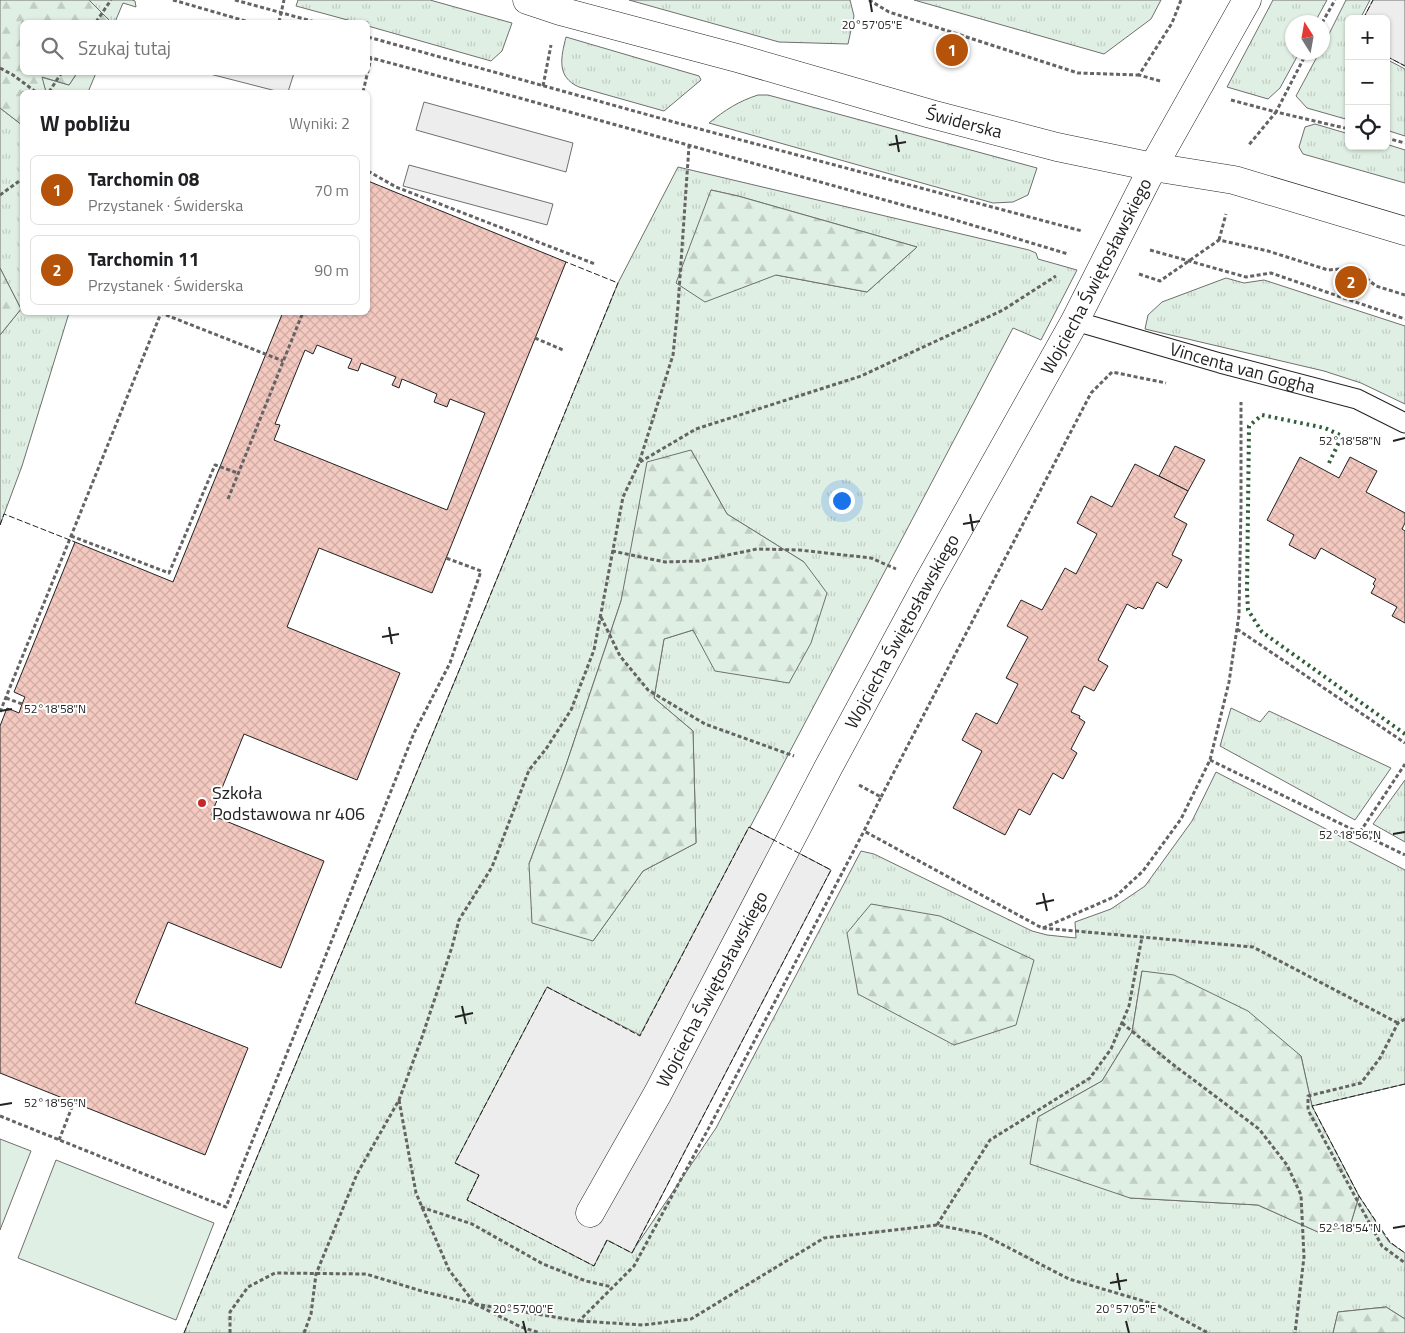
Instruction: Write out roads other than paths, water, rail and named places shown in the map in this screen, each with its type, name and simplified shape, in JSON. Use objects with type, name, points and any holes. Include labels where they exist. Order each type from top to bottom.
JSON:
[{"type":"street","name":"Świderska","points":[[527,0],[931,114],[1057,147],[1153,167],[1234,180],[1405,231]]},
{"type":"street","name":"Wojciecha Świętosławskiego","points":[[590,1213],[658,1093],[828,768],[928,583],[1075,321],[1101,254],[1153,167],[1247,0]]},
{"type":"lane","name":"Vincenta van Gogha","points":[[1075,321],[1357,399],[1405,423]]},
{"type":"place","name":"Tarchomin 08","points":[[952,50]]},
{"type":"place","name":"Tarchomin 11","points":[[1351,282]]},
{"type":"place","name":"Szkoła Podstawowa nr 406","points":[[202,803]]}]
